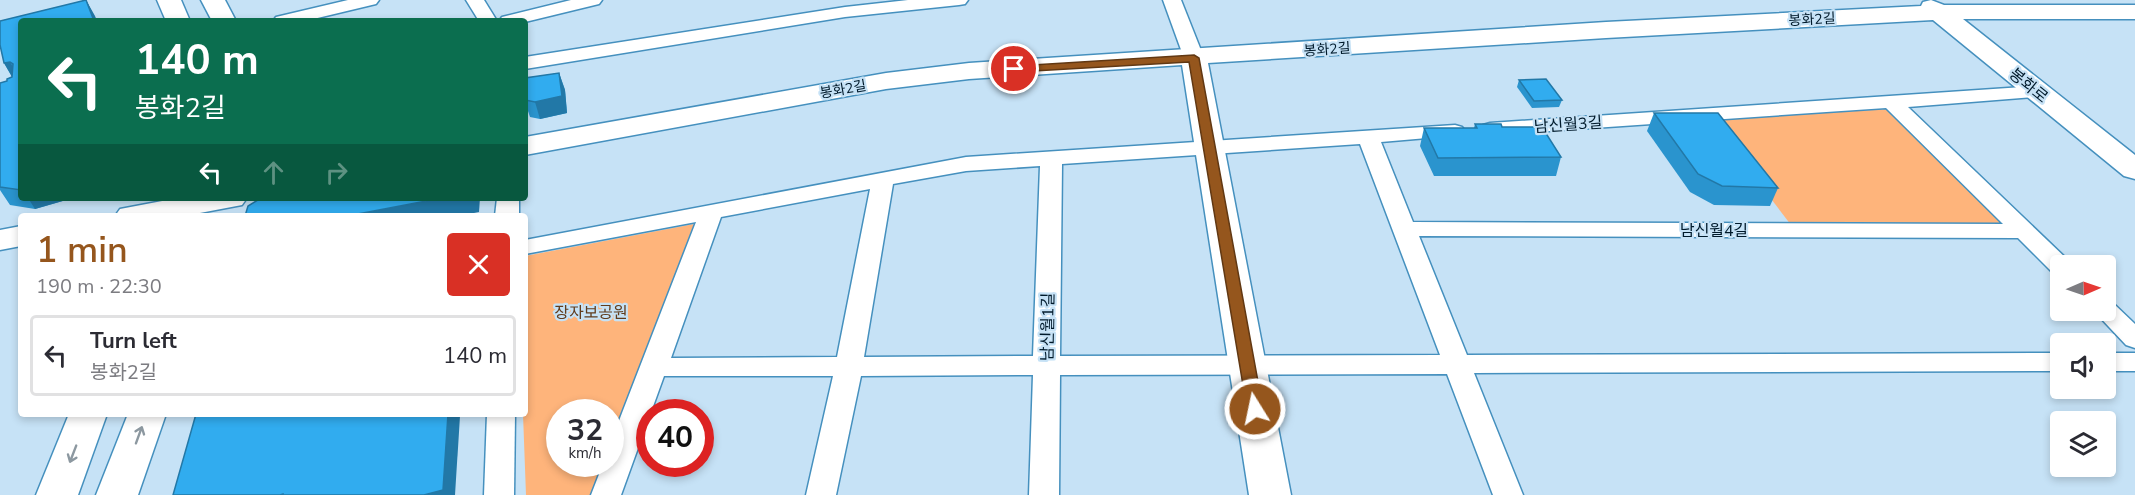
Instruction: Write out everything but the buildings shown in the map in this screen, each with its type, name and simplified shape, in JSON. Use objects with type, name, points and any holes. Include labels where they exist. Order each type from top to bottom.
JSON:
[{"type":"street","points":[[169,0],[177,18]]},
{"type":"street","points":[[213,0],[222,18]]},
{"type":"street","points":[[295,18],[370,0]]},
{"type":"street","points":[[475,0],[486,18]]},
{"type":"street","points":[[520,18],[593,0]]},
{"type":"street","points":[[820,0],[845,12]]},
{"type":"street","points":[[528,63],[845,12],[959,0]]},
{"type":"street","points":[[1173,0],[1194,58],[1270,495]]},
{"type":"street","name":"봉화2길","points":[[528,145],[927,75],[1931,6],[2135,12]]},
{"type":"street","name":"봉화로","points":[[1931,6],[2135,170]]},
{"type":"street","name":"남신월3길","points":[[1210,147],[2038,92]]},
{"type":"street","points":[[1891,102],[2050,256]]},
{"type":"street","points":[[1368,137],[1508,495]]},
{"type":"street","points":[[528,247],[966,164],[1210,147]]},
{"type":"street","name":"남신월1길","points":[[1044,495],[1051,159]]},
{"type":"street","points":[[821,495],[849,367],[884,179]]},
{"type":"street","points":[[144,213],[167,208],[225,203]]},
{"type":"street","points":[[606,495],[712,211]]},
{"type":"street","name":"남신월4길","points":[[1404,229],[2024,231]]},
{"type":"street","points":[[0,240],[18,237]]},
{"type":"street","points":[[2116,320],[2135,339]]},
{"type":"street","points":[[655,367],[2050,362]]},
{"type":"street","points":[[2116,362],[2135,362]]},
{"type":"street","points":[[57,495],[87,417]]},
{"type":"street","points":[[117,495],[146,417]]},
{"type":"street","points":[[499,495],[501,417]]},
{"type":"green space","points":[[1889,109],[2008,225],[1791,225],[1711,120]]},
{"type":"green space","name":"장자보공원","points":[[694,224],[624,409],[624,399],[546,399],[546,477],[598,477],[591,495],[526,495],[523,417],[528,417],[528,255]]},
{"type":"route","points":[[1014,69],[1194,58],[1255,409]]}]
